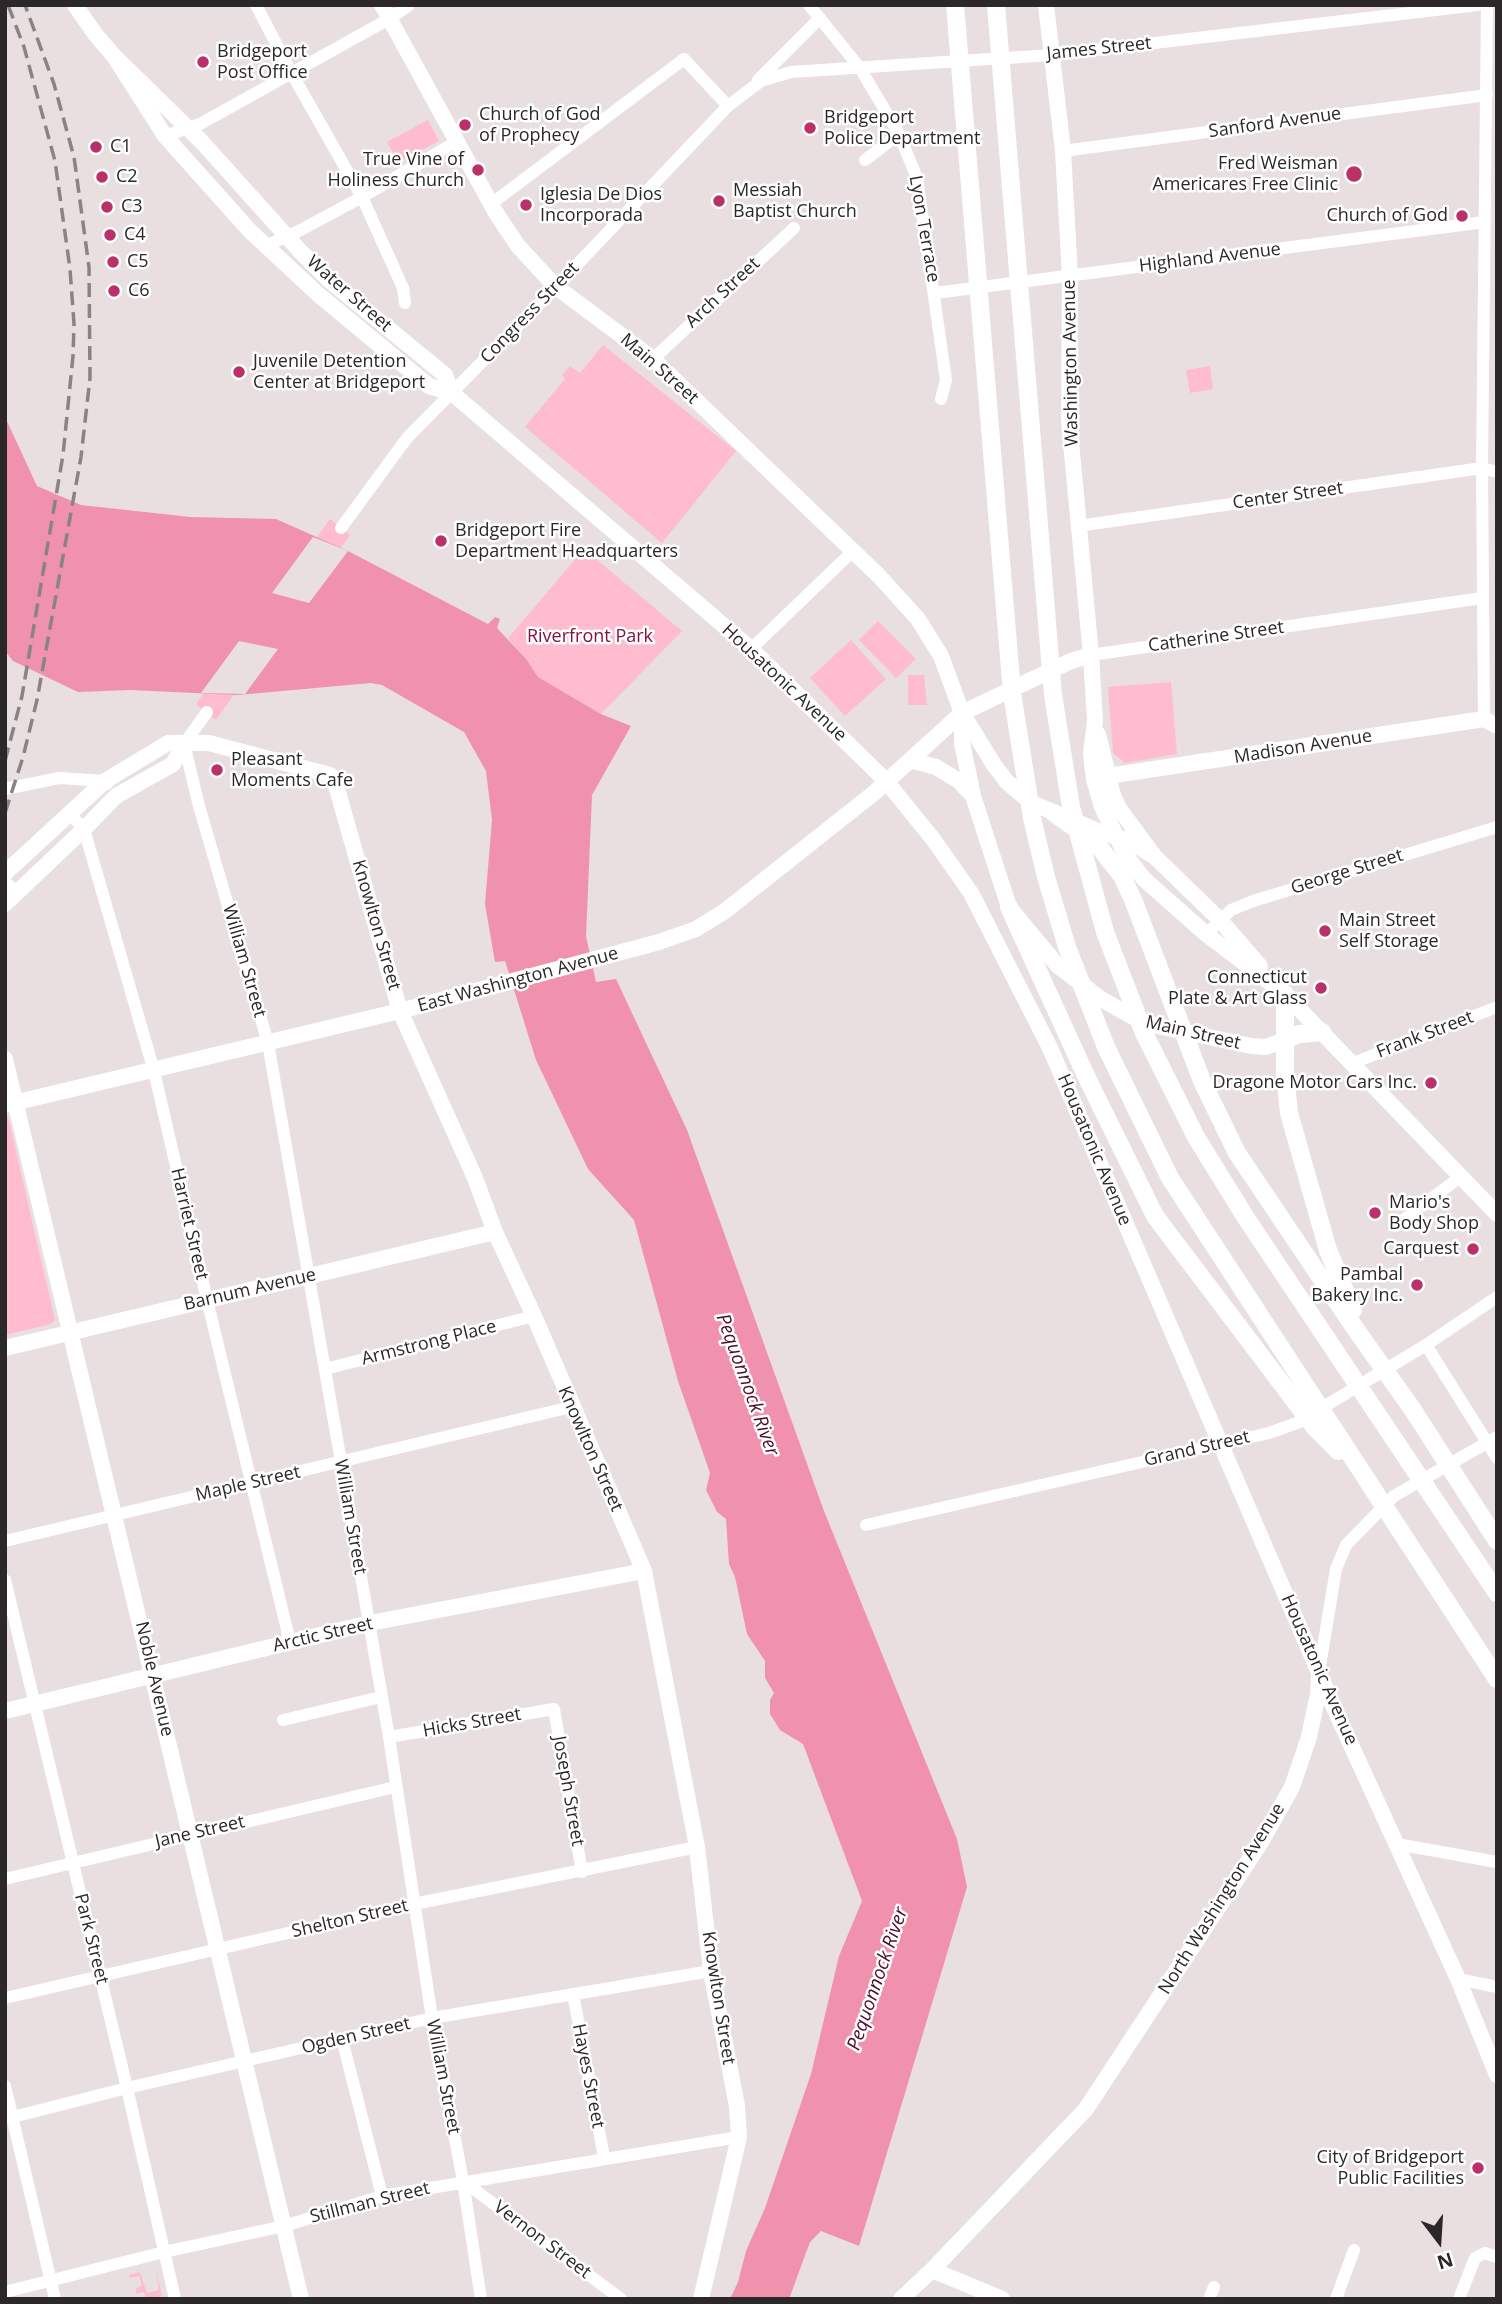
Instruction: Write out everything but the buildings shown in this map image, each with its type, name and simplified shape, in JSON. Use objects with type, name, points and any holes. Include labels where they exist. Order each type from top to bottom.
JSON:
[{"type":"highway","points":[[955,5],[1017,730],[1032,818],[1073,965],[1136,1113],[1170,1178],[1308,1405],[1364,1477],[1497,1679]]},
{"type":"highway","points":[[996,5],[1049,653],[1061,751],[1081,848],[1105,932],[1144,1033],[1178,1105],[1216,1170],[1497,1593]]},
{"type":"highway","points":[[1054,813],[1096,843],[1122,876],[1210,1100],[1237,1153],[1352,1324],[1379,1359],[1497,1541]]},
{"type":"highway","points":[[1009,907],[1087,1078],[1155,1216],[1308,1405]]},
{"type":"highway","points":[[1285,994],[1287,1101],[1301,1161],[1337,1276],[1379,1359]]},
{"type":"highway","points":[[1285,1040],[1299,1034],[1322,1032]]},
{"type":"main road","name":"Water Street","points":[[75,5],[114,57],[188,128],[287,237],[329,280],[445,375],[452,393]]},
{"type":"main road","name":"Washington Avenue","points":[[1045,5],[1063,151],[1070,276],[1069,421],[1101,778]]},
{"type":"main road","name":"Main Street","points":[[385,12],[491,204],[518,246],[555,286],[653,359],[854,550],[918,619],[941,656],[962,713],[1007,782],[1032,803],[1127,840],[1155,857]]},
{"type":"main road","name":"Water Street","points":[[114,57],[165,136],[265,246],[318,295],[429,386],[452,393]]},
{"type":"main road","name":"Housatonic Avenue","points":[[452,393],[751,649],[887,780],[971,893],[1050,1048],[1319,1672],[1458,1979],[1497,2075]]},
{"type":"main road","name":"Catherine Street","points":[[962,713],[1071,661],[1091,655]]},
{"type":"main road","name":"Main Street","points":[[962,713],[962,743],[973,796],[1009,907],[1058,966],[1101,999],[1144,1023],[1251,1046],[1271,1046],[1285,1040]]},
{"type":"main road","name":"East Washington Avenue","points":[[11,1104],[400,1011],[659,942],[696,929],[724,911],[874,793],[962,713]]},
{"type":"main road","name":"Madison Avenue","points":[[1101,778],[1491,722]]},
{"type":"main road","points":[[5,873],[105,780],[162,746],[174,742],[184,744],[173,764],[116,796],[84,829],[11,887],[5,904]]},
{"type":"main road","name":"Knowlton Street","points":[[184,744],[209,743],[330,775],[336,785],[400,1011],[645,1571],[697,1847],[710,1971],[737,2106],[739,2137],[701,2299]]},
{"type":"main road","points":[[910,760],[936,767],[959,781],[973,796]]},
{"type":"main road","name":"Main Street","points":[[1101,778],[1101,807],[1126,856],[1144,879],[1206,933],[1285,994]]},
{"type":"main road","name":"Main Street","points":[[1101,778],[1118,807],[1155,857],[1220,920],[1285,994],[1497,1214]]},
{"type":"main road","name":"Noble Avenue","points":[[5,1059],[11,1104],[71,1332],[301,2299]]},
{"type":"main road","name":"Barnum Avenue","points":[[5,1348],[495,1232]]},
{"type":"main road","name":"Arctic Street","points":[[5,1711],[370,1623],[645,1571]]},
{"type":"main road","name":"North Washington Avenue","points":[[901,2299],[1086,2109],[1261,1842],[1292,1787],[1309,1737],[1318,1694],[1319,1672]]},
{"type":"main road","points":[[932,2270],[1002,2299]]},
{"type":"street","points":[[256,5],[362,197],[403,288],[405,303]]},
{"type":"street","points":[[165,136],[200,124],[292,74],[385,12],[409,5]]},
{"type":"street","name":"Lyon Terrace","points":[[809,5],[860,68],[899,134],[917,178],[946,380],[941,399]]},
{"type":"street","name":"James Street","points":[[728,106],[755,84],[791,72],[1052,55],[1478,5]]},
{"type":"street","points":[[1487,5],[1485,222],[1490,343],[1482,468],[1482,598],[1491,722]]},
{"type":"street","points":[[755,84],[820,18]]},
{"type":"street","points":[[491,204],[684,59],[728,106]]},
{"type":"street","name":"Sanford Avenue","points":[[1063,151],[1487,95]]},
{"type":"street","name":"Congress Street","points":[[341,527],[407,438],[728,106]]},
{"type":"street","points":[[865,160],[899,134]]},
{"type":"street","points":[[265,246],[362,197],[456,142]]},
{"type":"street","name":"Highland Avenue","points":[[935,293],[1485,222]]},
{"type":"street","name":"Arch Street","points":[[653,359],[794,228]]},
{"type":"street","name":"Center Street","points":[[1078,526],[1482,468],[1497,472]]},
{"type":"street","points":[[751,649],[854,550]]},
{"type":"street","name":"Catherine Street","points":[[1091,655],[1482,598]]},
{"type":"street","points":[[184,744],[207,712]]},
{"type":"street","name":"William Street","points":[[184,744],[199,806],[268,1043],[370,1623],[432,2018],[463,2181],[481,2299]]},
{"type":"street","points":[[5,789],[59,778],[105,780],[116,796]]},
{"type":"street","name":"Harriet Street","points":[[69,813],[84,829],[154,1071],[290,1642]]},
{"type":"street","name":"George Street","points":[[1206,933],[1231,910],[1253,901],[1497,827]]},
{"type":"street","name":"Frank Street","points":[[1353,1063],[1494,1011]]},
{"type":"street","points":[[1398,1224],[1460,1177]]},
{"type":"street","name":"Grand Street","points":[[866,1525],[1269,1433],[1297,1423],[1426,1345],[1497,1297]]},
{"type":"street","name":"Armstrong Place","points":[[325,1370],[534,1316]]},
{"type":"street","points":[[1426,1345],[1492,1440],[1497,1458]]},
{"type":"street","name":"Maple Street","points":[[5,1541],[571,1407]]},
{"type":"street","name":"North Washington Avenue","points":[[1319,1672],[1336,1569],[1346,1545],[1394,1496],[1492,1440]]},
{"type":"street","name":"Park Street","points":[[5,1580],[175,2299]]},
{"type":"street","points":[[283,1720],[382,1697]]},
{"type":"street","name":"Hicks Street","points":[[389,1737],[554,1709]]},
{"type":"street","name":"Joseph Street","points":[[554,1709],[582,1872]]},
{"type":"street","name":"Jane Street","points":[[5,1879],[395,1787]]},
{"type":"street","points":[[1397,1844],[1497,1862]]},
{"type":"street","name":"Shelton Street","points":[[5,1998],[414,1904],[697,1847]]},
{"type":"street","name":"Ogden Street","points":[[9,2118],[432,2018],[710,1971]]},
{"type":"street","points":[[1458,1979],[1497,1987]]},
{"type":"street","name":"Hayes Street","points":[[573,1994],[604,2157]]},
{"type":"street","points":[[342,2039],[382,2196]]},
{"type":"street","points":[[5,2085],[9,2118],[55,2299]]},
{"type":"street","name":"Stillman Street","points":[[5,2292],[164,2252],[284,2226],[382,2196],[604,2157],[739,2137]]},
{"type":"street","name":"Vernon Street","points":[[463,2181],[621,2299]]},
{"type":"street","points":[[1336,2299],[1354,2250]]},
{"type":"street","points":[[1459,2299],[1475,2258],[1485,2253],[1497,2257]]},
{"type":"green space","points":[[428,120],[439,141],[398,162],[387,142]]},
{"type":"green space","points":[[603,345],[736,451],[662,543],[525,427],[565,379],[562,375],[570,366],[580,373]]},
{"type":"green space","points":[[1210,366],[1213,389],[1190,393],[1186,370]]},
{"type":"green space","points":[[330,519],[350,535],[303,599],[276,594]]},
{"type":"green space","name":"Riverfront Park","points":[[584,549],[682,631],[601,714],[538,677],[508,638]]},
{"type":"green space","points":[[878,621],[916,659],[896,678],[859,640]]},
{"type":"green space","points":[[851,640],[886,679],[845,716],[810,678]]},
{"type":"green space","points":[[241,643],[268,647],[216,720],[196,704]]},
{"type":"green space","points":[[908,675],[924,675],[927,705],[908,705]]},
{"type":"green space","points":[[1171,682],[1177,754],[1125,763],[1113,753],[1108,687]]},
{"type":"green space","points":[[8,1117],[55,1320],[51,1324],[5,1335],[5,1118]]},
{"type":"green space","points":[[156,2270],[162,2296],[146,2299],[144,2292],[136,2294],[136,2289],[142,2285],[139,2276],[130,2278],[129,2275],[140,2272],[147,2293],[159,2290]]},
{"type":"water","name":"Pequonnock River","points":[[5,417],[37,486],[81,505],[190,517],[276,519],[348,551],[488,624],[495,617],[500,619],[497,628],[526,659],[538,677],[601,714],[631,726],[592,795],[586,936],[596,982],[616,979],[687,1130],[824,1511],[957,1839],[967,1887],[859,2246],[821,2231],[810,2242],[789,2299],[730,2299],[738,2282],[746,2251],[765,2208],[811,2074],[839,1956],[862,1901],[803,1744],[780,1730],[770,1714],[770,1700],[774,1693],[765,1678],[765,1661],[747,1634],[735,1577],[729,1564],[726,1519],[717,1512],[706,1490],[710,1473],[678,1381],[634,1220],[588,1169],[536,1060],[505,961],[495,962],[485,904],[492,820],[486,771],[464,732],[382,685],[371,683],[238,695],[130,690],[78,692],[13,661],[5,651]]},
{"type":"pier","points":[[313,537],[348,551],[309,603],[272,593]]},
{"type":"pier","points":[[239,641],[278,649],[245,694],[201,693]]},
{"type":"railway","points":[[5,761],[22,696],[63,455],[74,324],[70,269],[55,161],[24,47],[8,5]]},
{"type":"railway","points":[[5,813],[37,700],[81,457],[90,378],[89,267],[74,157],[54,84],[25,5]]},
{"type":"place","name":"Bridgeport Post Office","points":[[203,62]]},
{"type":"place","name":"Church of God of Prophecy","points":[[465,125]]},
{"type":"place","name":"Bridgeport Police Department","points":[[810,128]]},
{"type":"place","name":"C1","points":[[96,147]]},
{"type":"place","name":"True Vine of Holiness Church","points":[[478,170]]},
{"type":"place","name":"Fred Weisman Americares Free Clinic","points":[[1354,174]]},
{"type":"place","name":"C2","points":[[102,177]]},
{"type":"place","name":"Messiah Baptist Church","points":[[719,201]]},
{"type":"place","name":"Iglesia De Dios Incorporada","points":[[526,205]]},
{"type":"place","name":"C3","points":[[107,207]]},
{"type":"place","name":"Church of God","points":[[1462,216]]},
{"type":"place","name":"C4","points":[[110,235]]},
{"type":"place","name":"C5","points":[[113,262]]},
{"type":"place","name":"C6","points":[[114,291]]},
{"type":"place","name":"Juvenile Detention Center at Bridgeport","points":[[239,372]]},
{"type":"place","name":"Bridgeport Fire Department Headquarters","points":[[441,541]]},
{"type":"place","name":"Pleasant Moments Cafe","points":[[217,770]]},
{"type":"place","name":"Main Street Self Storage","points":[[1325,931]]},
{"type":"place","name":"Connecticut Plate & Art Glass","points":[[1321,988]]},
{"type":"place","name":"Dragone Motor Cars Inc.","points":[[1431,1083]]},
{"type":"place","name":"Mario's Body Shop","points":[[1375,1213]]},
{"type":"place","name":"Carquest","points":[[1473,1249]]},
{"type":"place","name":"Pambal Bakery Inc.","points":[[1417,1285]]},
{"type":"place","name":"City of Bridgeport Public Facilities","points":[[1478,2168]]}]
